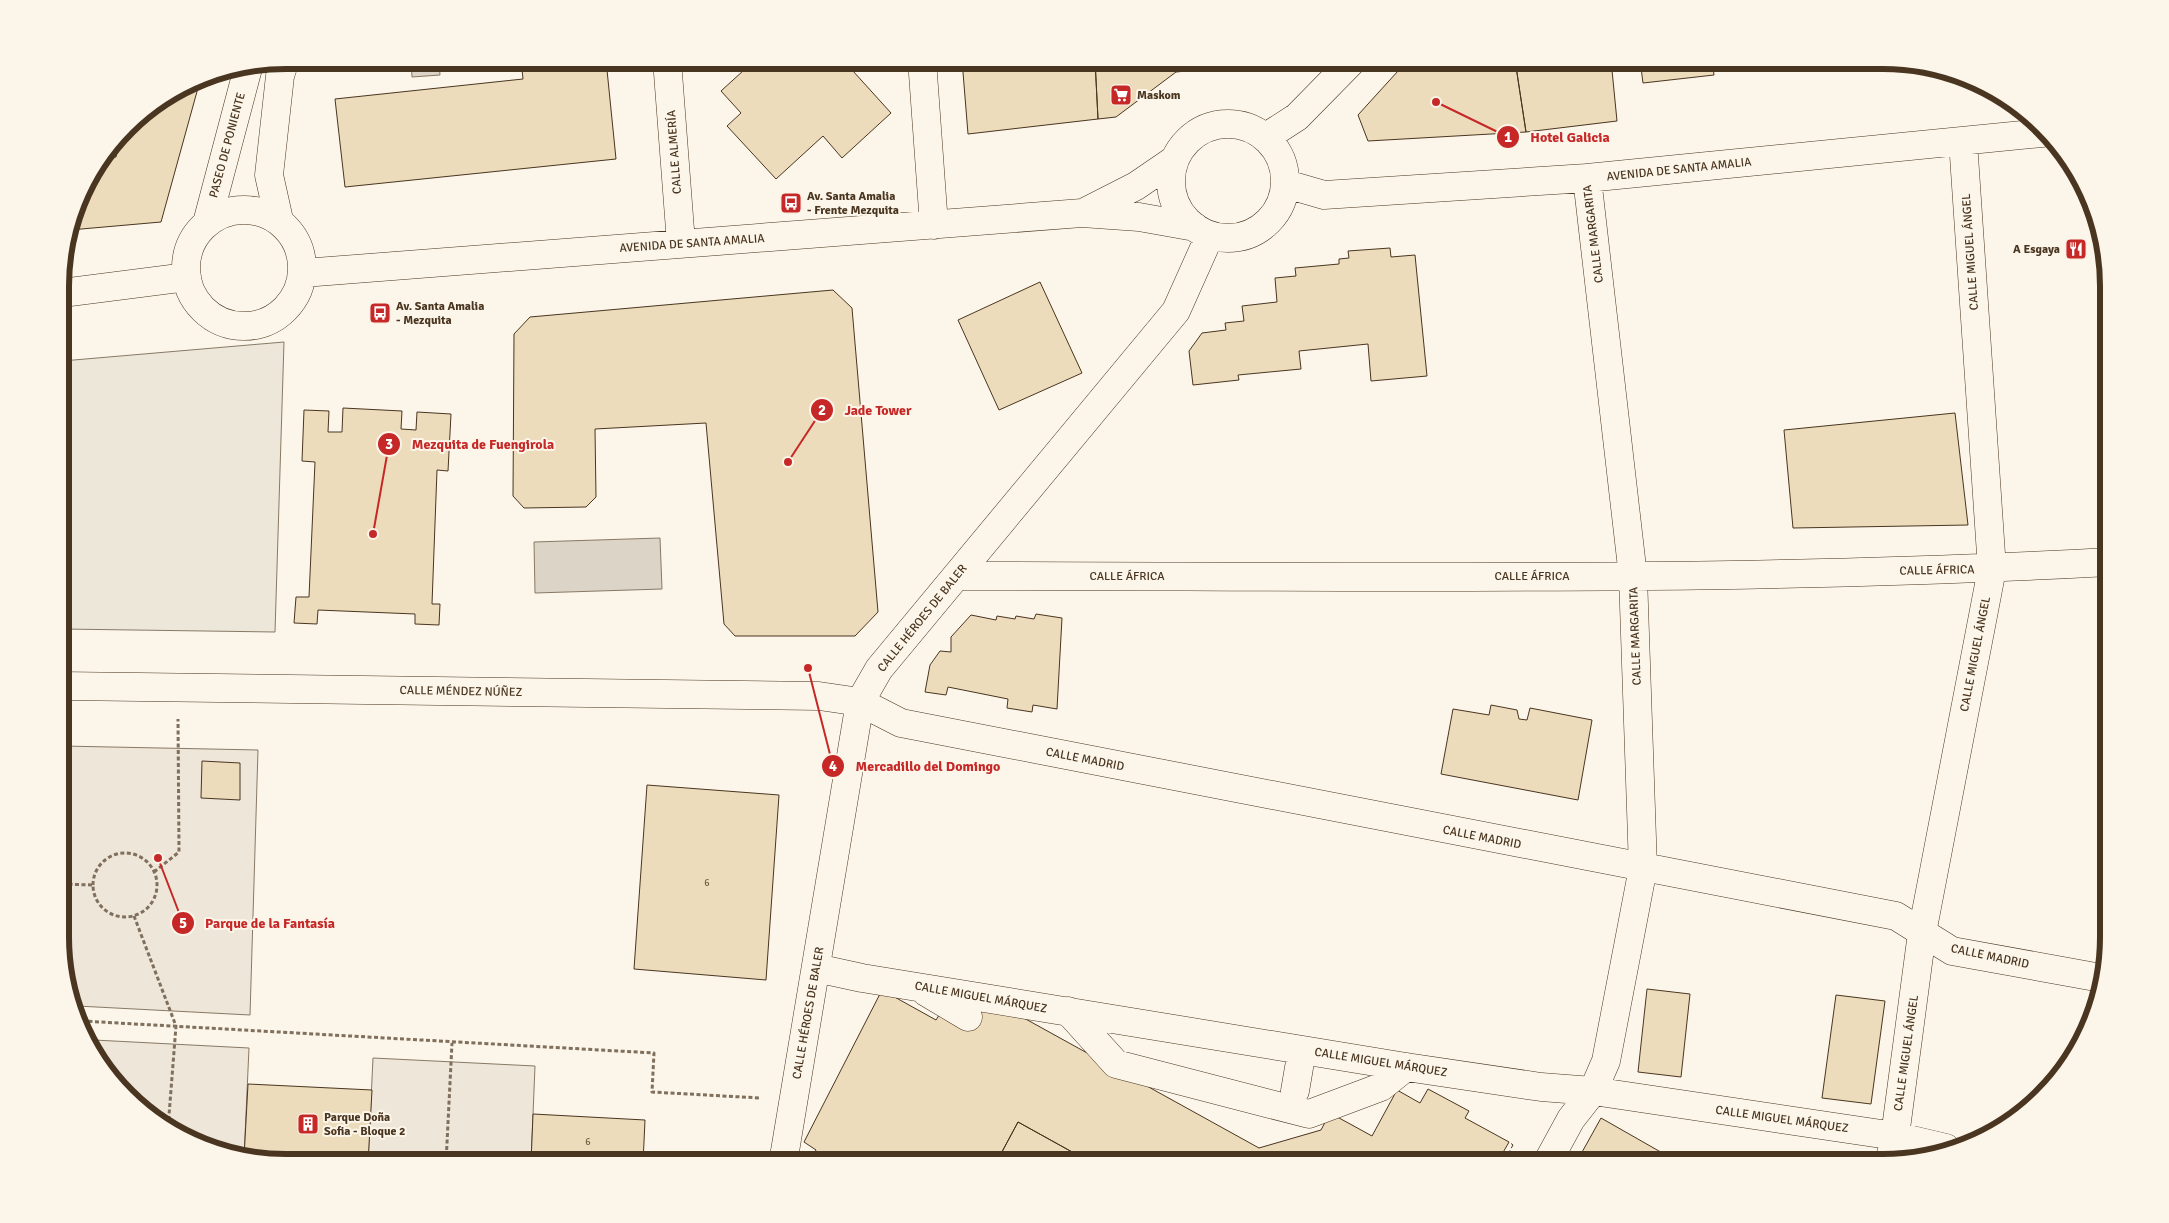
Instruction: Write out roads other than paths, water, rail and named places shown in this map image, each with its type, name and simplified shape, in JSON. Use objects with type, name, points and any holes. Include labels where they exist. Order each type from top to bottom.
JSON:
[{"type":"street","points":[[279,220],[269,175],[282,69]]},
{"type":"street","name":"CALLE ALMERÍA","points":[[668,69],[681,244]]},
{"type":"street","points":[[923,69],[934,225]]},
{"type":"street","points":[[1266,137],[1298,117],[1344,69]]},
{"type":"street","name":"PASEO DE PONIENTE","points":[[207,223],[247,72]]},
{"type":"street","points":[[1233,123],[1250,127],[1266,137],[1278,150],[1284,167],[1286,184],[1282,201],[1274,217],[1261,228],[1245,236],[1227,239],[1203,231],[1181,214],[1173,197],[1170,178],[1174,160],[1184,144],[1197,132],[1214,124],[1233,123]]},
{"type":"street","name":"AVENIDA DE SANTA AMALIA","points":[[1286,184],[1324,195],[1587,178],[2038,133]]},
{"type":"street","name":"CALLE MIGUEL ÁNGEL","points":[[1891,1154],[1895,1136],[1922,933],[1992,569],[1963,141]]},
{"type":"street","name":"AVENIDA DE SANTA AMALIA","points":[[1082,213],[1136,186],[1174,160]]},
{"type":"street","name":"CALLE MARGARITA","points":[[1552,1154],[1571,1119],[1593,1091],[1606,1061],[1643,868],[1633,576],[1587,178]]},
{"type":"street","points":[[242,209],[261,212],[279,220],[292,234],[301,252],[303,272],[299,289],[291,303],[279,315],[265,323],[248,326],[231,325],[215,318],[202,308],[192,293],[187,277],[187,257],[194,238],[207,223],[223,213],[242,209]]},
{"type":"street","name":"AVENIDA DE SANTA AMALIA","points":[[303,272],[1082,213],[1139,217],[1203,231]]},
{"type":"street","name":"CALLE HÉROES DE BALER","points":[[784,1154],[860,702],[879,669],[1176,311],[1203,231]]},
{"type":"street","points":[[69,292],[187,277]]},
{"type":"street","name":"CALLE ÁFRICA","points":[[956,576],[1633,576],[1992,569],[2100,562]]},
{"type":"street","name":"CALLE MÉNDEZ NÚÑEZ","points":[[69,686],[819,696],[860,702]]},
{"type":"street","name":"CALLE MADRID","points":[[860,702],[901,723],[1896,916],[1952,951],[2096,977]]},
{"type":"street","name":"CALLE MIGUEL MÁRQUEZ","points":[[816,968],[1406,1067],[1541,1086],[1593,1091],[1895,1136],[1940,1147]]},
{"type":"street","points":[[916,986],[946,1006],[968,1017]]},
{"type":"street","points":[[1068,1011],[1116,1064],[1309,1114],[1381,1087],[1406,1067]]},
{"type":"street","points":[[1295,1091],[1302,1050]]},
{"type":"place","name":"Maskom","points":[[1121,95]]},
{"type":"place","name":"Hotel Galicia","points":[[1436,102]]},
{"type":"place","name":"Av. Santa Amalia - Frente Mezquita","points":[[791,203]]},
{"type":"place","name":"A Esgaya","points":[[2076,249]]},
{"type":"place","name":"Av. Santa Amalia - Mezquita","points":[[380,313]]},
{"type":"place","name":"Jade Tower","points":[[788,462]]},
{"type":"place","name":"Mezquita de Fuengirola","points":[[373,534]]},
{"type":"place","name":"Mercadillo del Domingo","points":[[808,668]]},
{"type":"place","name":"Parque de la Fantasía","points":[[158,858]]},
{"type":"place","name":"Parque Doña Sofia - Bloque 2","points":[[308,1124]]}]
